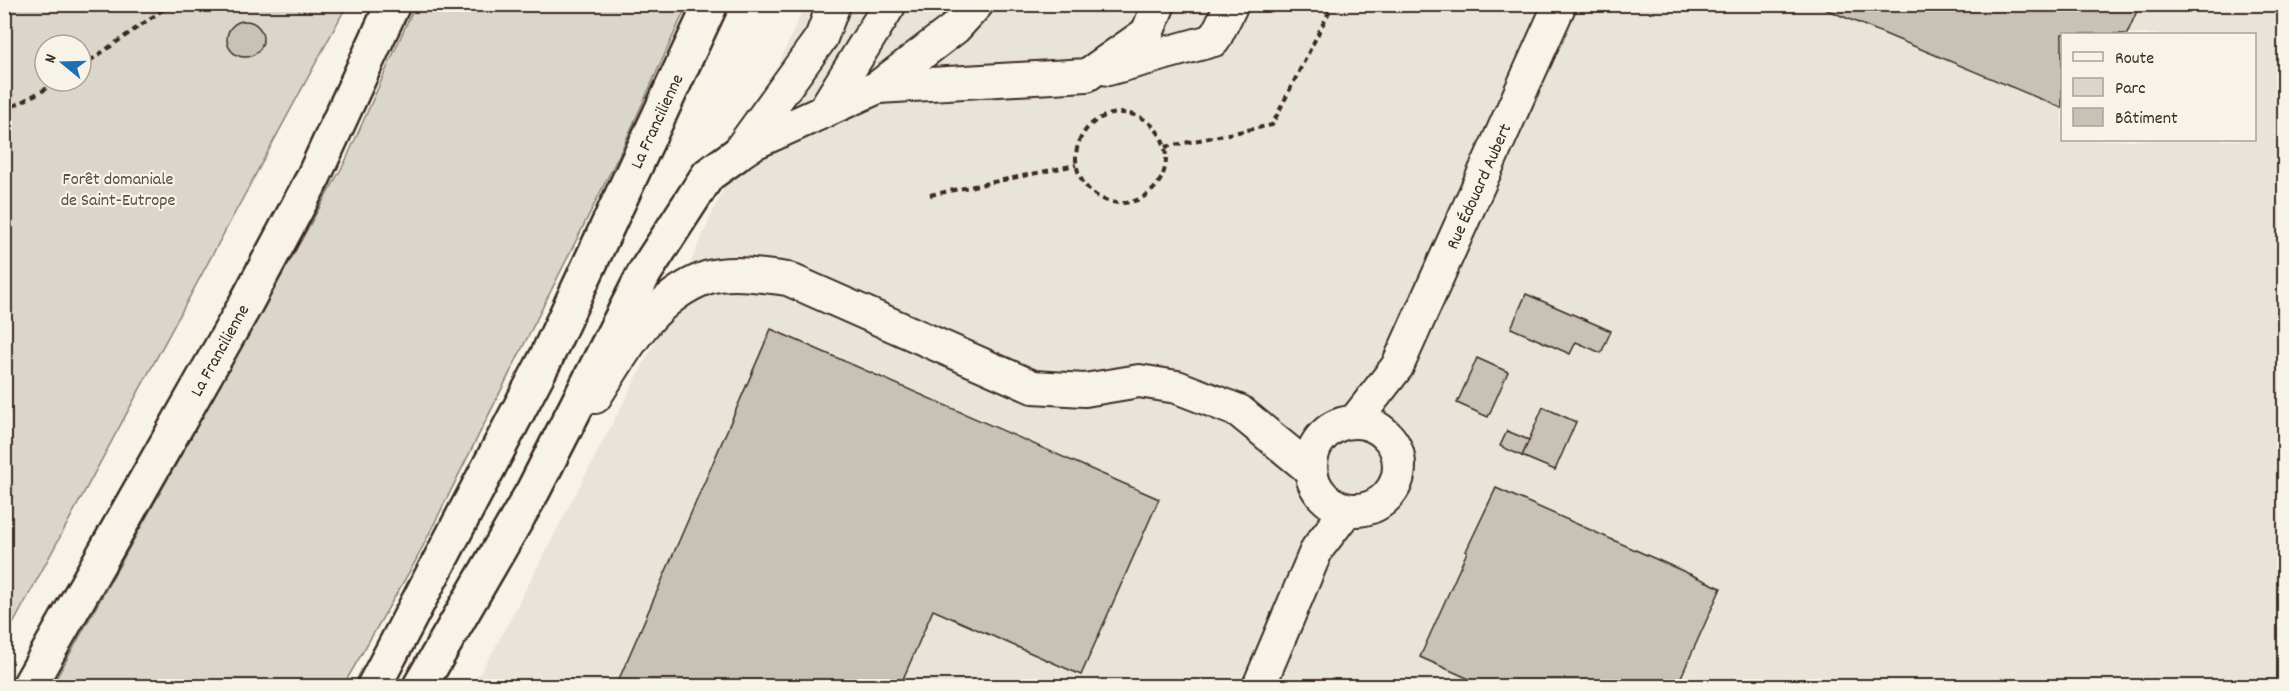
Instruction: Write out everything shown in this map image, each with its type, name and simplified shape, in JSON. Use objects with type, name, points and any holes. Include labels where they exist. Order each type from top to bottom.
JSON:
[{"type":"highway","name":"La Francilienne","points":[[28,687],[312,180],[393,4]]},
{"type":"highway","name":"La Francilienne","points":[[374,687],[546,358],[711,4]]},
{"type":"highway","points":[[420,687],[533,491],[645,272],[708,175],[736,155]]},
{"type":"street","points":[[736,155],[821,38],[834,4]]},
{"type":"street","points":[[823,112],[890,4]]},
{"type":"street","points":[[736,155],[754,143],[878,87],[955,28],[977,4]]},
{"type":"street","points":[[1087,75],[1147,33],[1159,4]]},
{"type":"street","points":[[878,87],[1087,75],[1214,39],[1232,4]]},
{"type":"street","name":"Rue Édouard Aubert","points":[[1354,422],[1397,367],[1560,4]]},
{"type":"street","points":[[533,491],[640,328],[667,299],[706,278],[749,274],[788,279],[1033,387],[1085,390],[1139,381],[1177,387],[1239,411],[1312,477],[1322,496],[1334,505],[1347,510],[1362,510],[1376,505],[1388,496],[1395,484],[1399,469],[1397,455],[1391,441],[1382,431],[1368,424],[1354,422],[1340,425],[1327,432],[1318,442],[1312,455],[1312,477],[1317,549]]},
{"type":"street","name":"Rue Édouard Aubert","points":[[1391,441],[1397,367]]},
{"type":"street","points":[[1259,687],[1317,549],[1347,510]]},
{"type":"path","points":[[93,59],[171,4]]},
{"type":"path","points":[[1165,147],[1272,125],[1334,4]]},
{"type":"path","points":[[4,111],[38,93]]},
{"type":"path","points":[[1127,113],[1135,114],[1148,121],[1159,133],[1165,147],[1167,161],[1163,175],[1155,188],[1144,197],[1131,203],[1116,203],[1102,199],[1090,191],[1081,179],[1076,165],[1076,150],[1082,135],[1091,124],[1104,115],[1127,113]]},
{"type":"path","points":[[930,195],[1076,165]]},
{"type":"shaded area","points":[[805,5],[2284,5],[2284,686],[472,686],[495,648],[655,342]]},
{"type":"green space","name":"Forêt domaniale de Saint-Eutrope","points":[[4,5],[347,5],[5,639]]},
{"type":"green space","points":[[415,5],[687,5],[621,151],[415,562],[343,686],[52,686],[345,162]]},
{"type":"building","points":[[1813,4],[2140,4],[2127,33],[2061,33],[2061,108]]},
{"type":"building","points":[[245,21],[258,26],[263,39],[258,52],[245,57],[232,52],[227,39],[232,26]]},
{"type":"building","points":[[1526,294],[1611,331],[1601,353],[1576,342],[1570,354],[1511,328]]},
{"type":"building","points":[[771,329],[1159,499],[1081,675],[933,610],[900,686],[616,686]]},
{"type":"building","points":[[1477,358],[1508,372],[1488,417],[1457,403]]},
{"type":"building","points":[[1543,407],[1576,422],[1555,470],[1522,456]]},
{"type":"building","points":[[1507,431],[1529,440],[1522,456],[1500,446]]},
{"type":"building","points":[[1496,488],[1721,588],[1677,686],[1485,686],[1420,657]]}]
